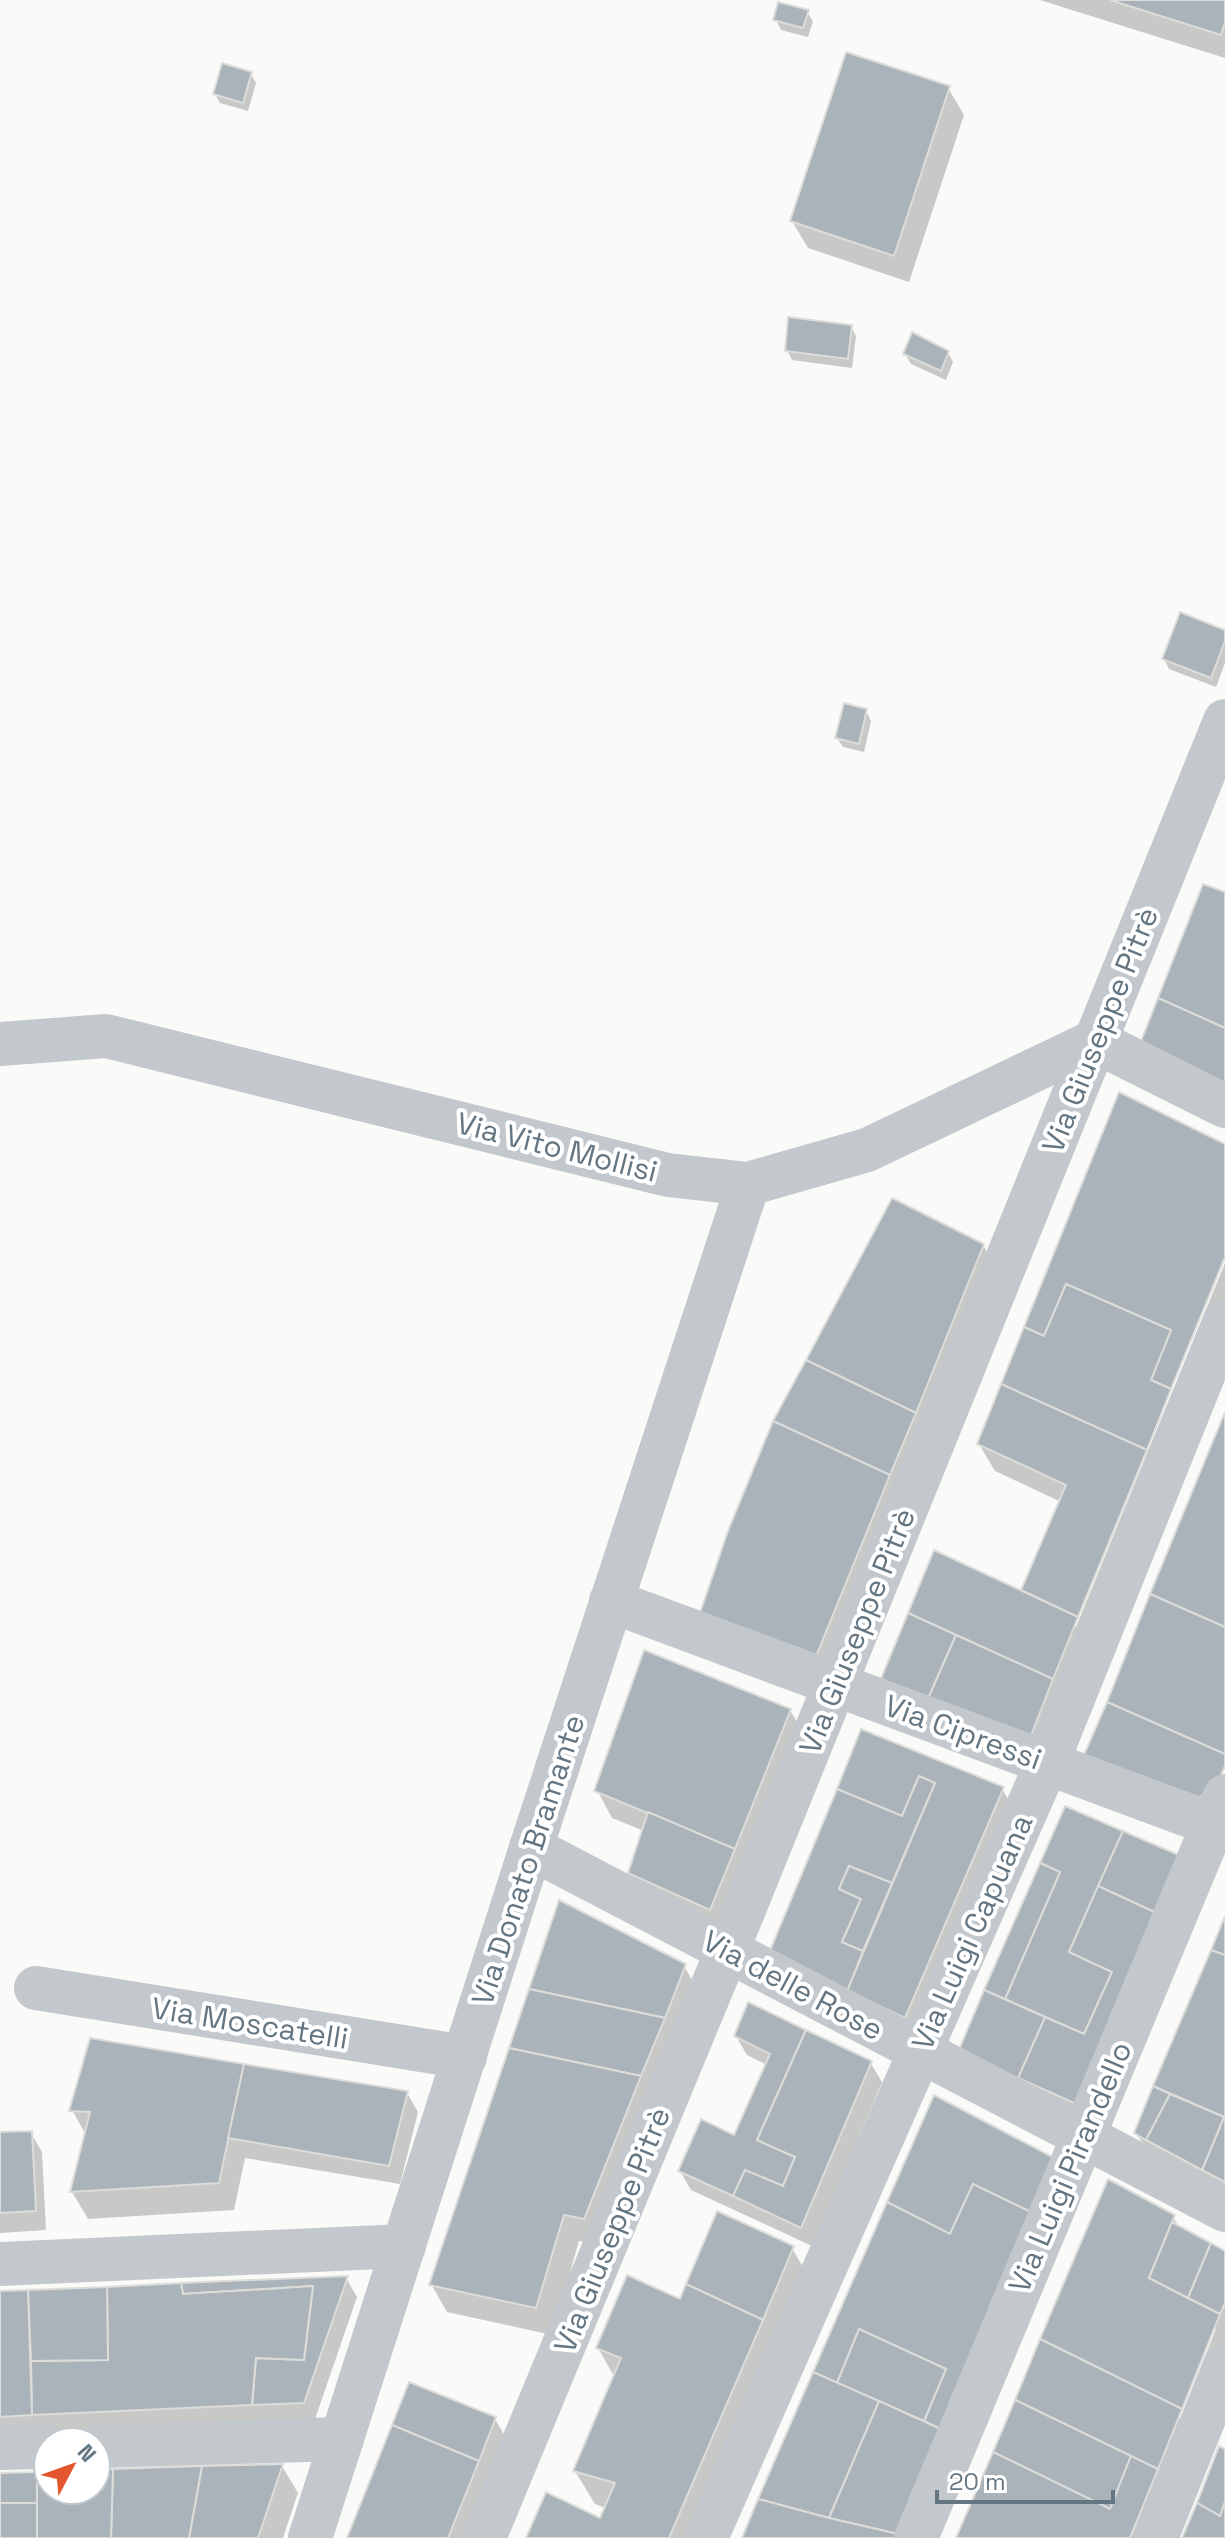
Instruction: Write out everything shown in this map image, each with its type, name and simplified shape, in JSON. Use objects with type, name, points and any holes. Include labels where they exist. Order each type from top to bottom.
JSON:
[{"type":"street","name":"Via Giuseppe Pitrè","points":[[484,2538],[727,1951],[1225,721]]},
{"type":"street","name":"Via Vito Mollisi","points":[[0,1044],[106,1036],[668,1175],[748,1184],[867,1150],[1095,1041]]},
{"type":"street","points":[[1095,1041],[1225,1106]]},
{"type":"street","name":"Via Donato Bramante","points":[[310,2538],[748,1184]]},
{"type":"street","name":"Via Luigi Capuana","points":[[706,2538],[1047,1763],[1225,1321]]},
{"type":"street","name":"Via Cipressi","points":[[611,1601],[1047,1763],[1221,1816]]},
{"type":"street","name":"Via Luigi Pirandello","points":[[916,2538],[1082,2136],[1221,1816]]},
{"type":"street","name":"Via delle Rose","points":[[531,1848],[1225,2210]]},
{"type":"street","name":"Via Moscatelli","points":[[36,1988],[465,2057]]},
{"type":"street","points":[[0,2264],[404,2246]]},
{"type":"street","points":[[1156,2538],[1225,2366]]},
{"type":"street","points":[[112,2446],[342,2439]]},
{"type":"street","points":[[0,2448],[32,2447]]},
{"type":"building","points":[[1110,0],[1225,0],[1225,22],[1221,35]]},
{"type":"building","points":[[778,2],[809,10],[803,28],[773,20]]},
{"type":"building","points":[[846,52],[950,86],[894,256],[790,221]]},
{"type":"building","points":[[222,63],[252,72],[243,103],[213,94]]},
{"type":"building","points":[[788,317],[852,325],[848,359],[785,351]]},
{"type":"building","points":[[912,332],[949,351],[941,371],[903,354]]},
{"type":"building","points":[[1180,612],[1225,630],[1225,641],[1211,678],[1162,659]]},
{"type":"building","points":[[844,703],[867,709],[859,744],[835,738]]},
{"type":"building","points":[[1203,884],[1225,892],[1225,1028],[1158,998]]},
{"type":"building","points":[[1158,998],[1225,1028],[1225,1093],[1138,1049]]},
{"type":"building","points":[[1119,1092],[1225,1144],[1225,1257],[1171,1389],[1151,1380],[1171,1330],[1066,1284],[1044,1336],[1024,1327]]},
{"type":"building","points":[[892,1198],[984,1244],[916,1413],[806,1360]]},
{"type":"building","points":[[1066,1284],[1171,1330],[1151,1380],[1171,1389],[1147,1450],[1001,1384],[1024,1327],[1044,1336]]},
{"type":"building","points":[[806,1360],[916,1413],[890,1475],[773,1421]]},
{"type":"building","points":[[1001,1384],[1147,1450],[1078,1617],[1021,1590],[1066,1485],[977,1444]]},
{"type":"building","points":[[1225,1412],[1225,1627],[1150,1594]]},
{"type":"building","points":[[773,1421],[890,1475],[815,1659],[699,1616],[728,1531]]},
{"type":"building","points":[[934,1550],[1078,1617],[1053,1679],[908,1613]]},
{"type":"building","points":[[1150,1594],[1225,1627],[1225,1754],[1107,1702]]},
{"type":"building","points":[[908,1613],[956,1635],[927,1701],[880,1681]]},
{"type":"building","points":[[956,1635],[1053,1679],[1028,1743],[927,1701]]},
{"type":"building","points":[[644,1650],[791,1709],[735,1849],[594,1791]]},
{"type":"building","points":[[1107,1702],[1225,1754],[1225,1766],[1216,1787],[1196,1799],[1084,1755]]},
{"type":"building","points":[[861,1729],[1004,1787],[905,2018],[847,1991],[935,1783],[919,1776],[902,1816],[837,1789]]},
{"type":"building","points":[[919,1776],[935,1783],[892,1883],[849,1866],[839,1889],[861,1899],[842,1942],[863,1951],[847,1991],[769,1953],[837,1789],[902,1816]]},
{"type":"building","points":[[1065,1806],[1123,1831],[1069,1952],[1112,1972],[1084,2034],[1005,1999],[1060,1872],[1040,1863]]},
{"type":"building","points":[[648,1812],[735,1849],[710,1910],[628,1873]]},
{"type":"building","points":[[1123,1831],[1188,1859],[1163,1916],[1098,1886]]},
{"type":"building","points":[[1040,1863],[1060,1872],[1005,1999],[984,1990]]},
{"type":"building","points":[[849,1866],[892,1883],[863,1951],[842,1942],[861,1899],[839,1889]]},
{"type":"building","points":[[1098,1886],[1163,1916],[1081,2106],[1018,2078],[1045,2017],[1084,2034],[1112,1972],[1069,1952]]},
{"type":"building","points":[[559,1900],[686,1964],[665,2018],[529,1989]]},
{"type":"building","points":[[1225,1916],[1225,1955],[1211,1950]]},
{"type":"building","points":[[1211,1950],[1225,1955],[1225,2182],[1202,2170],[1224,2117],[1153,2086]]},
{"type":"building","points":[[529,1989],[665,2018],[641,2076],[509,2048]]},
{"type":"building","points":[[984,1990],[1045,2017],[1018,2078],[958,2052]]},
{"type":"building","points":[[748,2002],[806,2030],[757,2140],[795,2157],[783,2186],[745,2170],[733,2196],[678,2171],[701,2119],[734,2135],[770,2054],[734,2036]]},
{"type":"building","points":[[806,2030],[872,2061],[801,2228],[733,2196],[745,2170],[783,2186],[795,2157],[757,2140]]},
{"type":"building","points":[[90,2038],[244,2064],[219,2183],[70,2192],[90,2112],[69,2111]]},
{"type":"building","points":[[509,2048],[641,2076],[584,2219],[564,2215],[536,2308],[429,2285]]},
{"type":"building","points":[[244,2064],[408,2091],[389,2166],[228,2138]]},
{"type":"building","points":[[1153,2086],[1170,2094],[1146,2140],[1134,2133]]},
{"type":"building","points":[[1170,2094],[1224,2117],[1202,2170],[1146,2140]]},
{"type":"building","points":[[934,2095],[1060,2161],[1037,2215],[973,2184],[950,2234],[887,2202]]},
{"type":"building","points":[[32,2131],[36,2211],[0,2213],[0,2132]]},
{"type":"building","points":[[1108,2179],[1175,2215],[1149,2278],[1220,2314],[1182,2409],[1040,2339]]},
{"type":"building","points":[[973,2184],[1037,2215],[943,2430],[924,2421],[946,2369],[859,2329],[837,2383],[813,2372],[887,2202],[950,2234]]},
{"type":"building","points":[[717,2211],[794,2246],[763,2320],[686,2284]]},
{"type":"building","points":[[1172,2222],[1211,2243],[1188,2298],[1149,2278]]},
{"type":"building","points":[[1211,2243],[1225,2251],[1225,2303],[1220,2314],[1188,2298]]},
{"type":"building","points":[[627,2275],[680,2299],[686,2284],[763,2320],[669,2538],[526,2538],[546,2492],[600,2518],[615,2483],[573,2471],[621,2358],[596,2348]]},
{"type":"building","points":[[348,2276],[304,2403],[252,2405],[256,2358],[304,2360],[313,2286],[183,2294],[181,2283]]},
{"type":"building","points":[[181,2283],[183,2294],[313,2286],[304,2360],[256,2358],[252,2405],[32,2415],[31,2361],[108,2360],[107,2287]]},
{"type":"building","points":[[107,2287],[108,2360],[31,2361],[28,2290]]},
{"type":"building","points":[[28,2290],[32,2415],[0,2417],[0,2291]]},
{"type":"building","points":[[859,2329],[946,2369],[924,2421],[837,2383]]},
{"type":"building","points":[[1040,2339],[1182,2409],[1158,2469],[1015,2400]]},
{"type":"building","points":[[813,2372],[879,2401],[829,2518],[758,2499]]},
{"type":"building","points":[[409,2382],[496,2417],[479,2461],[392,2425]]},
{"type":"building","points":[[1015,2400],[1131,2456],[1110,2509],[993,2452]]},
{"type":"building","points":[[879,2401],[943,2430],[898,2534],[829,2518]]},
{"type":"building","points":[[392,2425],[479,2461],[448,2538],[347,2538]]},
{"type":"building","points":[[1219,2446],[1225,2449],[1225,2502],[1220,2516],[1197,2503]]},
{"type":"building","points":[[993,2452],[1110,2509],[1131,2456],[1158,2469],[1130,2538],[956,2538]]},
{"type":"building","points":[[283,2464],[258,2538],[189,2538],[202,2466]]},
{"type":"building","points":[[202,2466],[189,2538],[111,2538],[113,2469]]},
{"type":"building","points":[[32,2472],[32,2503],[0,2503],[0,2473]]},
{"type":"building","points":[[758,2499],[898,2534],[896,2538],[742,2538]]},
{"type":"building","points":[[1225,2502],[1225,2538],[1182,2538],[1197,2503],[1220,2516]]},
{"type":"building","points":[[0,2503],[32,2503],[32,2506],[37,2506],[37,2538],[0,2538]]},
{"type":"building","points":[[37,2506],[112,2506],[111,2538],[37,2538]]}]
